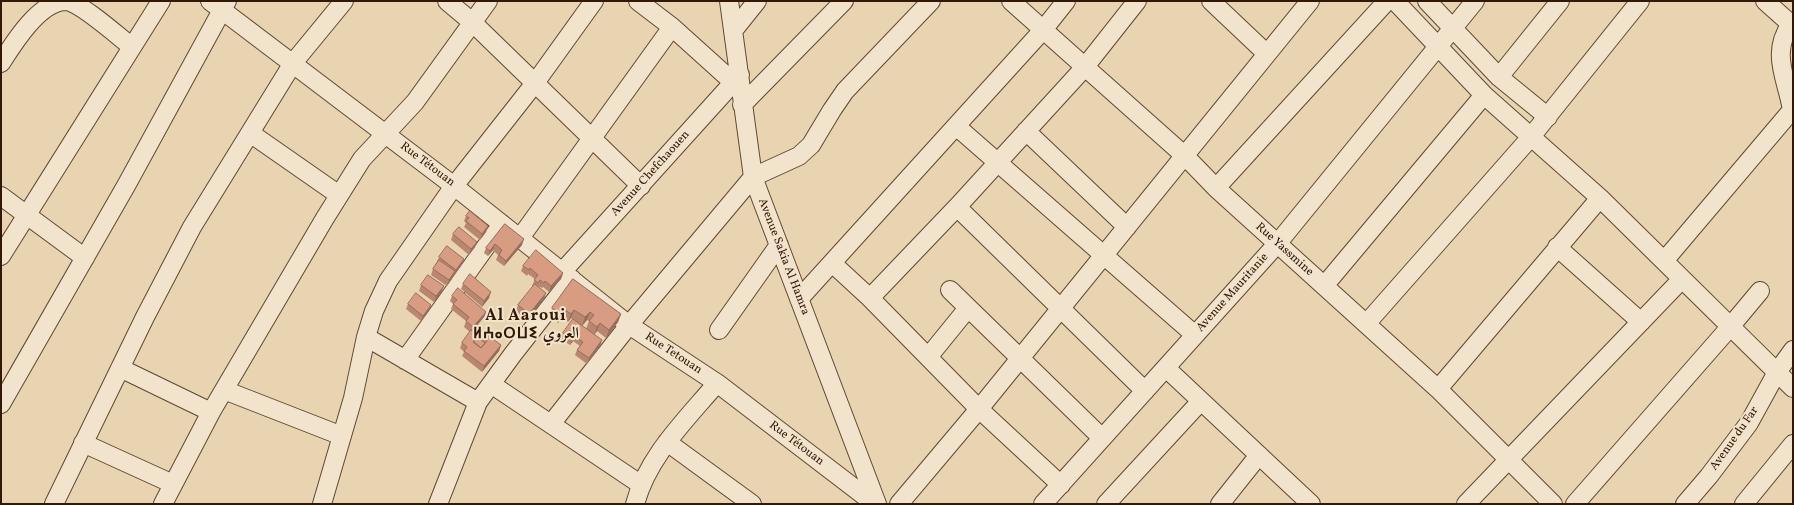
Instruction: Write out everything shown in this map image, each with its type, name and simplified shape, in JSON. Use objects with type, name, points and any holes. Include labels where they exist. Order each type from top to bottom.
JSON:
[{"type":"street","points":[[1,63],[39,11],[51,2],[67,1],[81,8],[132,47]]},
{"type":"street","points":[[1,256],[28,216],[160,1]]},
{"type":"street","points":[[54,504],[120,368],[192,227],[293,63],[344,1]]},
{"type":"street","points":[[446,1],[472,22],[641,186]]},
{"type":"street","points":[[163,504],[211,412],[339,195],[362,159],[374,144],[386,134],[415,102],[488,1]]},
{"type":"street","points":[[322,504],[353,398],[366,337],[374,311],[388,281],[454,186],[535,83],[594,1]]},
{"type":"street","points":[[638,1],[737,79]]},
{"type":"street","name":"Avenue Sakia Al Hamra","points":[[729,1],[737,79],[753,177],[876,504]]},
{"type":"street","points":[[733,31],[757,1]]},
{"type":"street","points":[[742,105],[844,1]]},
{"type":"street","points":[[551,424],[629,325],[753,177],[799,156],[811,145],[845,91],[932,1]]},
{"type":"street","name":"Rue Yassmine","points":[[1011,1],[1084,68],[1185,156],[1216,188],[1438,390],[1553,504]]},
{"type":"street","points":[[799,299],[956,126],[1066,1]]},
{"type":"street","points":[[870,298],[957,207],[1084,68],[1137,1]]},
{"type":"street","points":[[899,504],[979,409],[1310,1]]},
{"type":"street","points":[[1216,188],[1387,1]]},
{"type":"street","points":[[1395,1],[1484,95],[1530,138],[1568,168],[1600,198],[1793,388]]},
{"type":"street","points":[[1427,1],[1499,77],[1548,117]]},
{"type":"street","name":"Avenue Mauritanie","points":[[1043,504],[1277,244],[1439,48],[1452,28],[1475,1]]},
{"type":"street","points":[[1499,77],[1560,1]]},
{"type":"street","points":[[1366,324],[1548,117],[1640,1]]},
{"type":"street","points":[[1664,261],[1792,109],[1784,34],[1792,25],[1765,1]]},
{"type":"street","points":[[1,404],[85,258],[220,4]]},
{"type":"street","name":"Rue Tétouan","points":[[220,4],[293,63],[454,186],[629,325]]},
{"type":"street","points":[[1221,4],[1267,54]]},
{"type":"street","points":[[520,238],[672,27]]},
{"type":"street","name":"Avenue Chefchaouen","points":[[438,504],[478,402],[567,276],[641,186],[737,79]]},
{"type":"street","points":[[1324,286],[1484,95]]},
{"type":"street","points":[[956,126],[1195,335]]},
{"type":"street","points":[[1026,131],[1127,227]]},
{"type":"street","points":[[250,133],[339,195]]},
{"type":"street","points":[[1,196],[85,258]]},
{"type":"street","points":[[1438,390],[1557,247],[1600,198]]},
{"type":"street","points":[[957,207],[1145,391]]},
{"type":"street","points":[[405,360],[502,224]]},
{"type":"street","points":[[719,330],[779,245]]},
{"type":"street","points":[[1557,247],[1641,322]]},
{"type":"street","points":[[832,264],[870,298],[929,356],[979,409],[1060,485]]},
{"type":"street","points":[[1466,504],[1682,279]]},
{"type":"street","points":[[950,290],[1102,438]]},
{"type":"street","points":[[1575,504],[1760,291]]},
{"type":"street","points":[[929,356],[968,308]]},
{"type":"street","name":"Rue Tetouan","points":[[629,325],[717,383]]},
{"type":"street","points":[[366,337],[478,402]]},
{"type":"street","name":"Avenue du Far","points":[[1685,504],[1709,476],[1749,423],[1777,372],[1793,350]]},
{"type":"street","points":[[120,368],[211,412]]},
{"type":"street","points":[[1166,368],[1311,504]]},
{"type":"street","points":[[635,504],[640,484],[652,462],[717,383]]},
{"type":"street","name":"Rue Tétouan","points":[[717,383],[876,504]]},
{"type":"street","points":[[491,384],[640,484]]},
{"type":"street","points":[[224,390],[342,436]]},
{"type":"street","points":[[1106,504],[1201,401]]},
{"type":"street","points":[[667,442],[752,504]]},
{"type":"street","points":[[83,443],[173,484]]},
{"type":"street","points":[[1744,504],[1793,444]]},
{"type":"street","points":[[1220,504],[1259,455]]},
{"type":"building","points":[[470,211],[488,226],[482,234],[466,221],[469,218],[466,216]]},
{"type":"building","points":[[505,224],[524,239],[506,261],[499,255],[502,250],[495,244],[490,251],[486,248]]},
{"type":"building","points":[[459,227],[477,242],[471,249],[453,234]]},
{"type":"building","points":[[447,246],[464,259],[456,270],[439,257]]},
{"type":"building","points":[[536,250],[563,273],[551,286],[545,281],[544,283],[540,280],[538,283],[534,280],[538,275],[530,268],[529,270],[523,266]]},
{"type":"building","points":[[439,260],[455,271],[449,280],[433,269]]},
{"type":"building","points":[[470,274],[491,292],[484,301],[463,284]]},
{"type":"building","points":[[428,275],[444,286],[436,296],[421,285]]},
{"type":"building","points":[[573,279],[621,314],[609,330],[600,323],[597,327],[589,321],[594,315],[590,312],[585,317],[574,310],[571,314],[565,310],[561,315],[552,308]]},
{"type":"building","points":[[535,284],[546,293],[529,314],[518,305]]},
{"type":"building","points":[[458,288],[486,312],[473,327],[466,321],[469,317],[453,304],[457,300],[452,296]]},
{"type":"building","points":[[416,293],[431,305],[423,316],[408,304]]},
{"type":"building","points":[[573,319],[602,340],[589,358],[577,350],[583,342],[575,336],[572,340],[563,333]]},
{"type":"building","points":[[471,330],[478,336],[473,342],[481,348],[487,341],[478,333],[481,330],[501,345],[484,366],[464,351],[467,347],[462,343]]},
{"type":"building","points":[[478,337],[485,343],[481,348],[474,342]]},
{"type":"district","name":"Al Aaroui ⵍⵄⴰⵔⵡⵉ العروي","points":[[526,326]]}]
